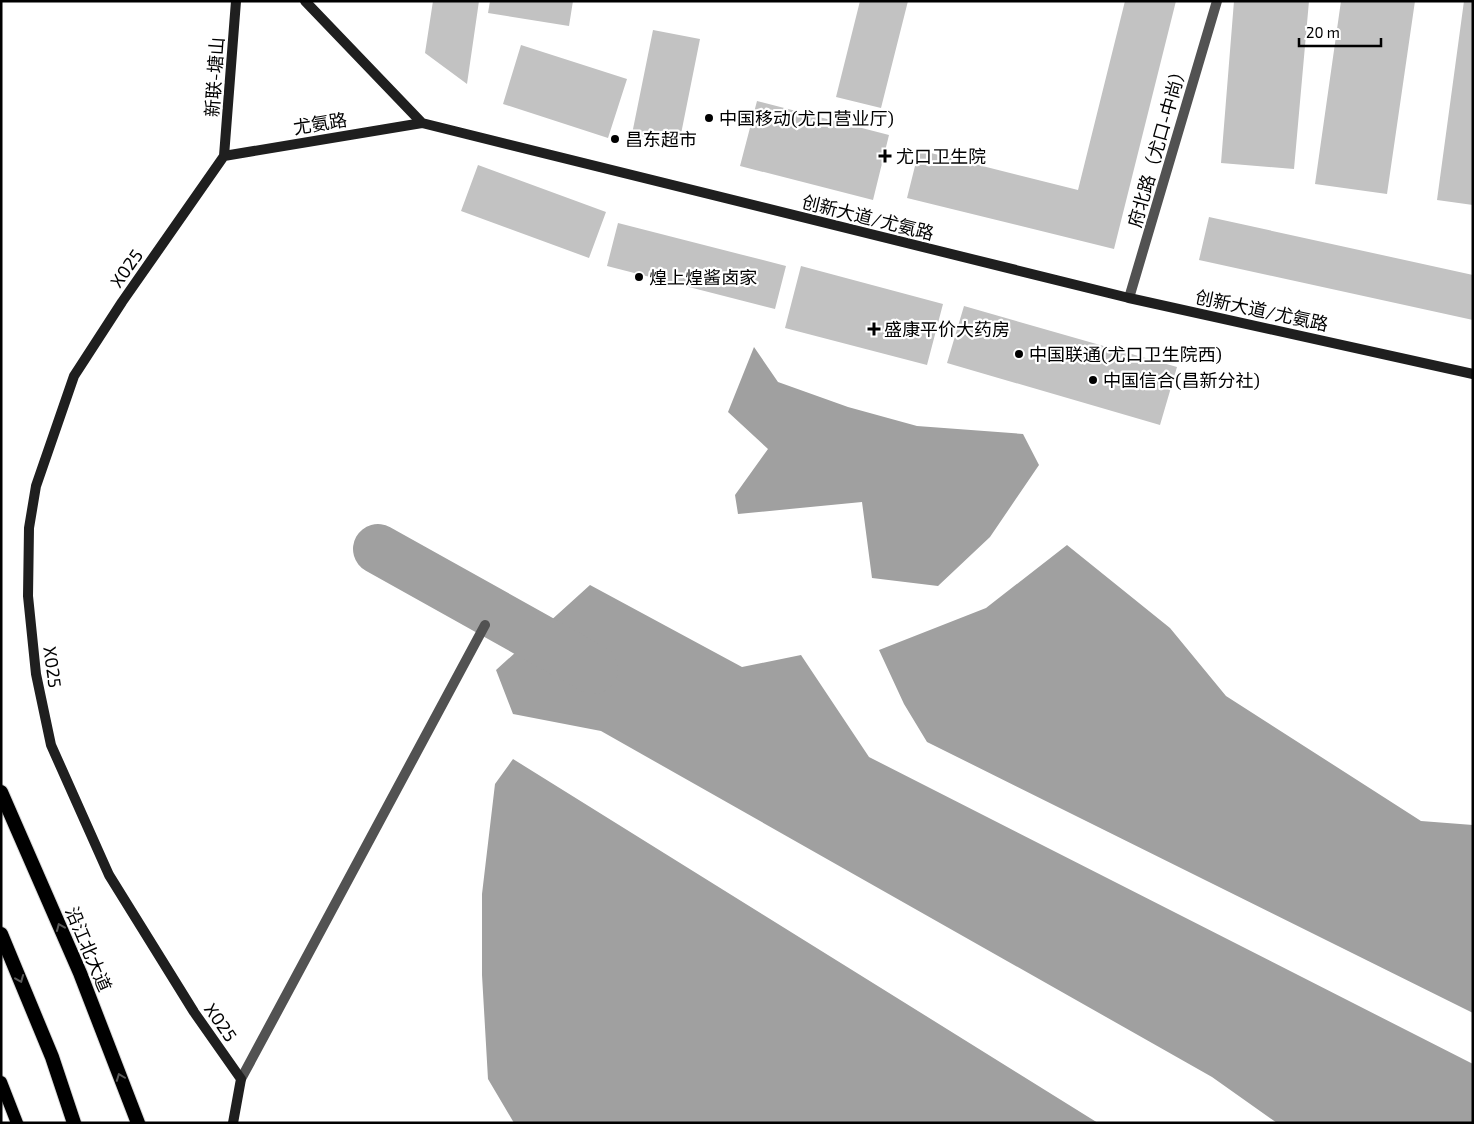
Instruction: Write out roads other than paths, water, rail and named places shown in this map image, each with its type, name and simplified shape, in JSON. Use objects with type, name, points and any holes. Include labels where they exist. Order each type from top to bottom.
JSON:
[{"type":"highway","name":"沿江北大道","points":[[1,792],[80,973],[138,1123]]},
{"type":"highway","points":[[1,934],[52,1057],[74,1123]]},
{"type":"main road","name":"新联-塘山","points":[[224,156],[236,1]]},
{"type":"main road","points":[[304,1],[422,123]]},
{"type":"main road","name":"尤氨路","points":[[224,156],[422,123]]},
{"type":"main road","name":"创新大道/尤氨路","points":[[422,123],[1129,298],[1473,374]]},
{"type":"main road","name":"X025","points":[[224,156],[122,302],[74,376],[36,486],[29,528],[28,596],[36,674],[50,745],[109,875],[194,1012],[241,1079]]},
{"type":"main road","points":[[233,1123],[241,1079]]},
{"type":"main road","points":[[1,1082],[17,1123]]},
{"type":"street","name":"府北路（尤口-中尚）","points":[[1129,298],[1217,1]]},
{"type":"street","points":[[241,1079],[485,625]]},
{"type":"waterway","points":[[378,549],[593,669]]},
{"type":"place","name":"中国移动(尤口营业厅)","points":[[709,118]]},
{"type":"place","name":"昌东超市","points":[[615,139]]},
{"type":"place","name":"尤口卫生院","points":[[885,156]]},
{"type":"place","name":"煌上煌酱卤家","points":[[639,277]]},
{"type":"place","name":"盛康平价大药房","points":[[874,329]]},
{"type":"place","name":"中国联通(尤口卫生院西)","points":[[1019,354]]},
{"type":"place","name":"中国信合(昌新分社)","points":[[1093,380]]}]
